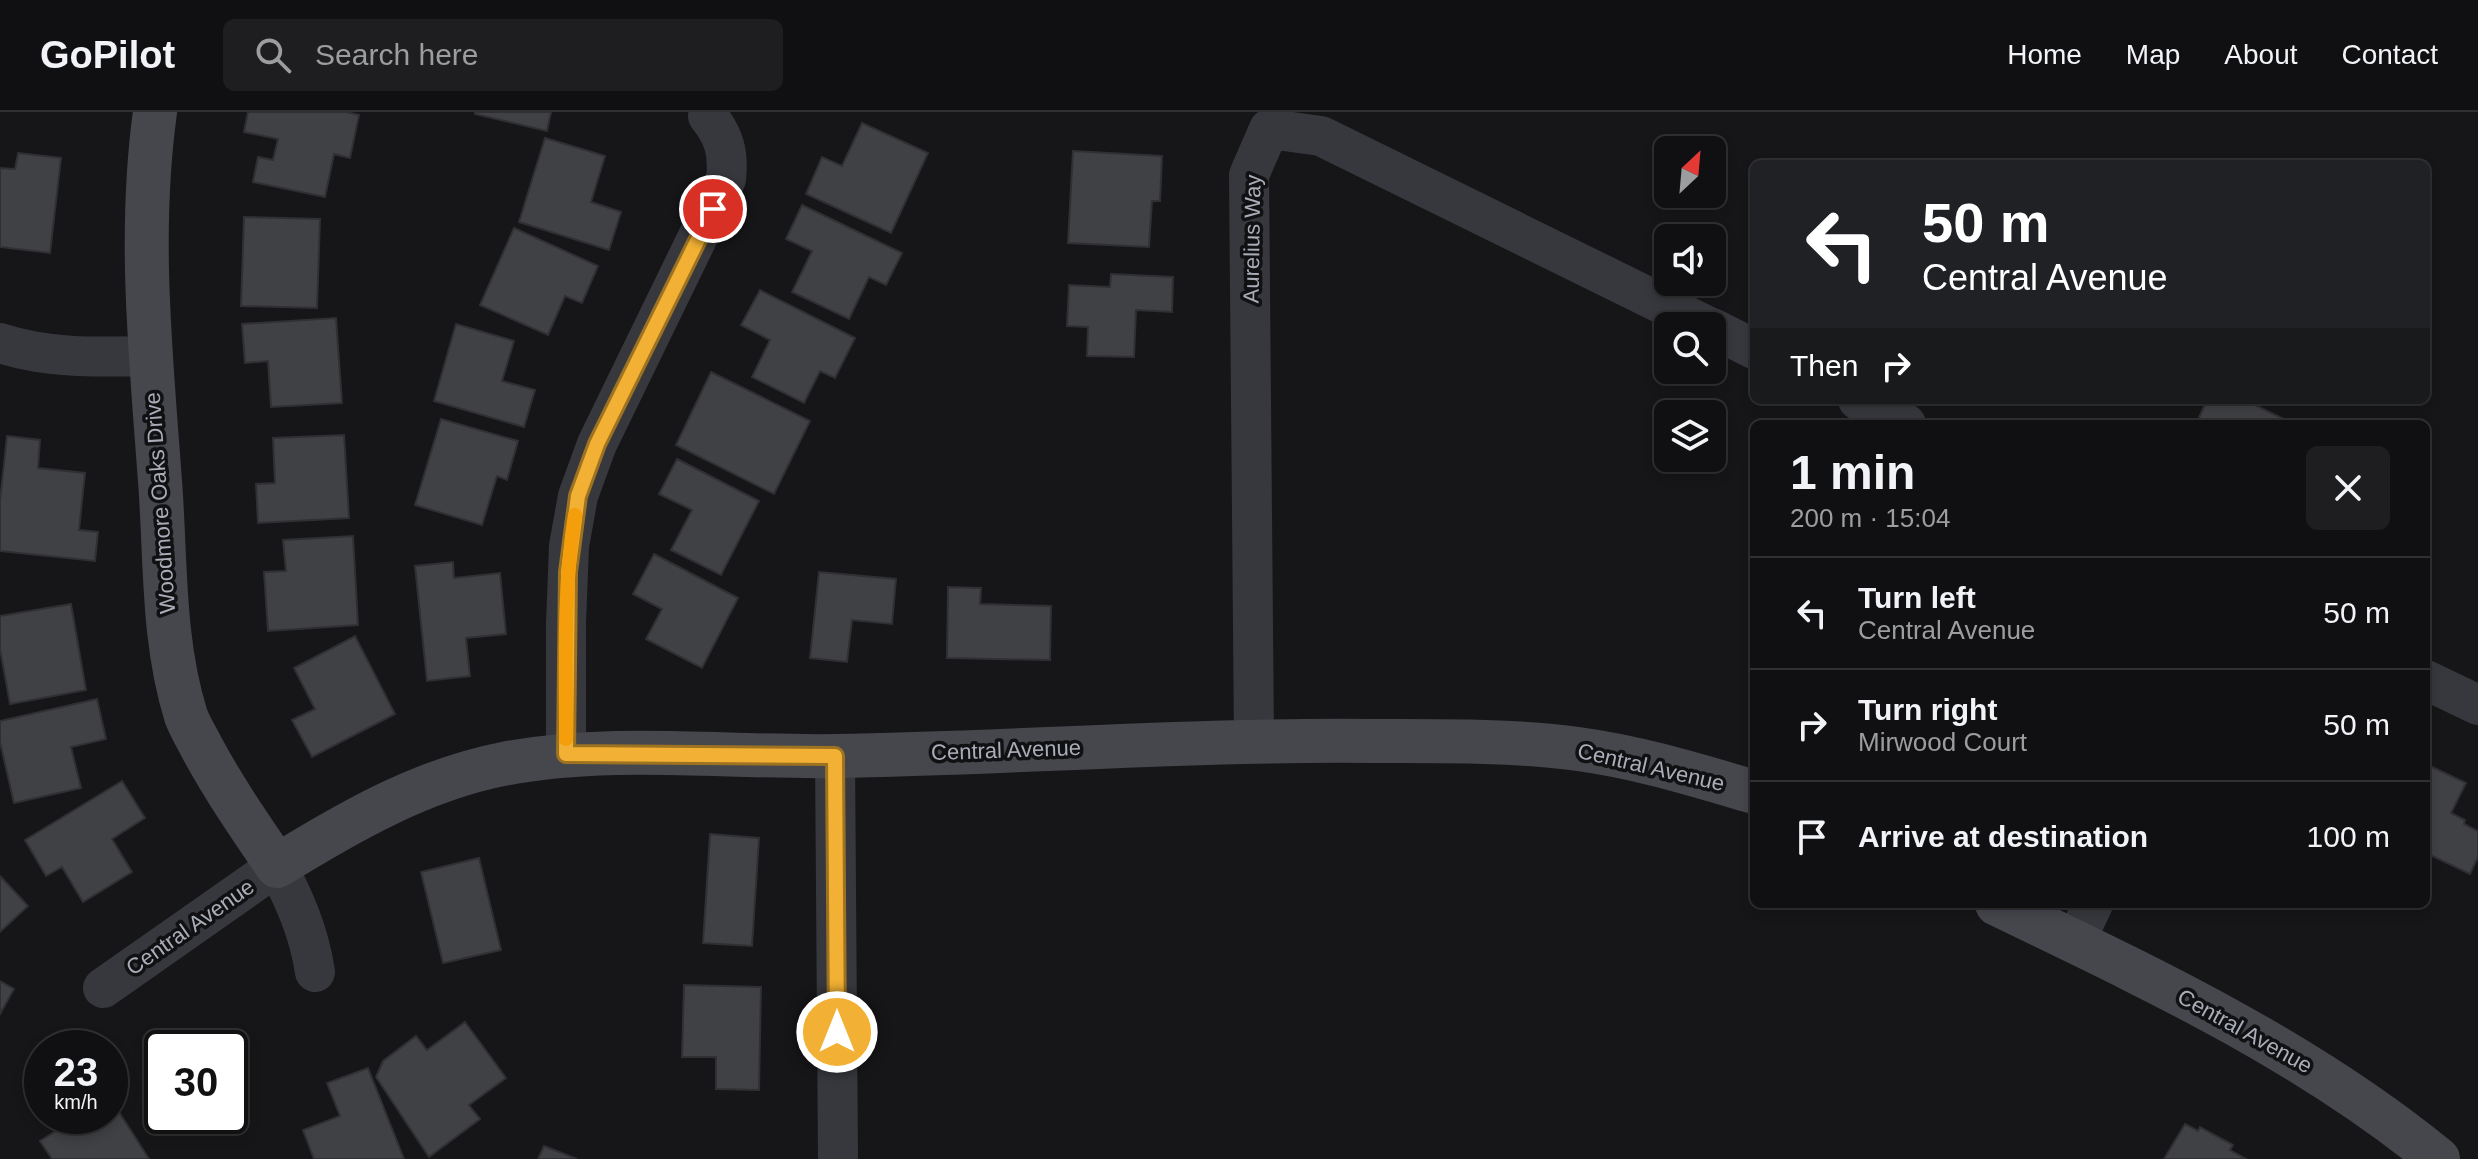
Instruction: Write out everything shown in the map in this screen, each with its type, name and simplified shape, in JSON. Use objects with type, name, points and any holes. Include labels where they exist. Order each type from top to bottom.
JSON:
[{"type":"street","name":"Woodmore Oaks Drive","points":[[155,112],[149,156],[146,248],[165,601],[172,661],[187,719],[213,768],[277,866]]},
{"type":"street","points":[[566,754],[569,561],[578,496],[597,444],[726,179],[729,154],[719,130],[708,116]]},
{"type":"street","name":"Aurelius Way","points":[[1254,740],[1249,175],[1269,129],[1321,136],[1679,312]]},
{"type":"street","name":"Aurelius Way","points":[[1726,335],[1750,347]]},
{"type":"street","points":[[0,343],[25,351],[67,357],[150,356]]},
{"type":"street","points":[[1866,404],[1898,420]]},
{"type":"street","points":[[2430,682],[2478,705]]},
{"type":"street","name":"Central Avenue","points":[[103,988],[277,866],[381,806],[439,782],[499,765],[566,754],[835,756],[1254,740],[1485,741],[1578,749],[1669,767],[1750,791]]},
{"type":"street","points":[[835,756],[838,1159]]},
{"type":"street","name":"Central Avenue","points":[[277,866],[301,912],[315,972]]},
{"type":"street","name":"Central Avenue","points":[[2015,908],[2084,923],[2326,1077],[2407,1133],[2438,1159]]},
{"type":"building","points":[[248,112],[346,112],[359,115],[350,158],[334,154],[325,197],[253,182],[258,157],[273,160],[278,139],[244,132]]},
{"type":"building","points":[[475,112],[551,112],[547,131]]},
{"type":"building","points":[[862,123],[928,153],[891,233],[806,194],[822,157],[842,166]]},
{"type":"building","points":[[545,138],[605,156],[591,202],[621,212],[609,250],[519,222]]},
{"type":"building","points":[[1073,151],[1162,156],[1160,201],[1152,201],[1149,247],[1068,243]]},
{"type":"building","points":[[18,153],[61,158],[50,253],[0,247],[0,168],[15,169]]},
{"type":"building","points":[[802,205],[902,253],[886,285],[869,277],[849,319],[792,292],[812,251],[786,239]]},
{"type":"building","points":[[244,217],[320,219],[317,308],[241,306]]},
{"type":"building","points":[[514,228],[598,266],[582,303],[565,296],[548,335],[480,305]]},
{"type":"building","points":[[1111,274],[1173,277],[1172,312],[1136,310],[1134,357],[1087,356],[1088,327],[1067,326],[1069,285],[1110,287]]},
{"type":"building","points":[[760,290],[855,338],[835,378],[820,371],[804,403],[752,377],[770,340],[741,325]]},
{"type":"building","points":[[336,318],[342,403],[271,407],[268,361],[245,363],[242,324]]},
{"type":"building","points":[[456,324],[514,341],[502,381],[535,390],[524,427],[434,401]]},
{"type":"building","points":[[711,372],[810,421],[774,494],[676,445]]},
{"type":"building","points":[[2205,404],[2253,404],[2286,420],[2198,420]]},
{"type":"building","points":[[441,419],[518,441],[507,480],[497,476],[482,525],[415,505]]},
{"type":"building","points":[[344,435],[349,518],[258,523],[256,484],[275,483],[273,438]]},
{"type":"building","points":[[7,436],[40,440],[38,468],[85,473],[79,530],[98,532],[95,561],[0,551],[0,501]]},
{"type":"building","points":[[677,459],[759,501],[721,575],[671,550],[692,510],[659,494]]},
{"type":"building","points":[[353,536],[358,625],[268,631],[264,572],[286,571],[283,540]]},
{"type":"building","points":[[654,554],[738,598],[702,668],[646,639],[662,609],[633,594]]},
{"type":"building","points":[[453,562],[454,578],[500,573],[506,634],[466,638],[470,676],[427,681],[415,566]]},
{"type":"building","points":[[819,572],[896,579],[892,624],[852,620],[847,662],[810,658]]},
{"type":"building","points":[[948,587],[981,588],[980,604],[1051,606],[1050,660],[947,658]]},
{"type":"building","points":[[71,604],[86,690],[10,704],[0,649],[0,616]]},
{"type":"building","points":[[355,636],[395,714],[312,757],[292,720],[315,709],[294,668]]},
{"type":"building","points":[[97,699],[106,739],[71,747],[81,788],[14,803],[0,742],[0,721]]},
{"type":"building","points":[[2430,766],[2466,783],[2451,813],[2478,831],[2478,857],[2470,874],[2430,855]]},
{"type":"building","points":[[122,781],[145,818],[112,839],[132,872],[83,902],[62,867],[46,876],[25,840]]},
{"type":"building","points":[[710,834],[759,838],[752,946],[703,943]]},
{"type":"building","points":[[479,858],[501,950],[443,963],[421,872]]},
{"type":"building","points":[[0,876],[28,906],[0,932]]},
{"type":"building","points":[[0,981],[14,989],[0,1014]]},
{"type":"building","points":[[684,985],[761,987],[759,1090],[716,1089],[716,1057],[682,1057]]},
{"type":"building","points":[[465,1022],[506,1078],[469,1105],[480,1119],[429,1157],[376,1077],[383,1061],[416,1036],[427,1050]]},
{"type":"building","points":[[368,1068],[404,1159],[314,1159],[303,1130],[340,1116],[327,1083]]},
{"type":"building","points":[[2185,1124],[2198,1131],[2200,1127],[2233,1145],[2230,1150],[2246,1159],[2164,1159]]},
{"type":"building","points":[[128,1126],[149,1159],[52,1159],[40,1141],[51,1134],[128,1134]]},
{"type":"building","points":[[544,1146],[577,1159],[538,1159]]},
{"type":"slow traffic","points":[[566,739],[569,546],[575,515]]},
{"type":"route","points":[[713,209],[597,444],[578,496],[569,546],[566,754],[835,756],[837,1032]]}]
